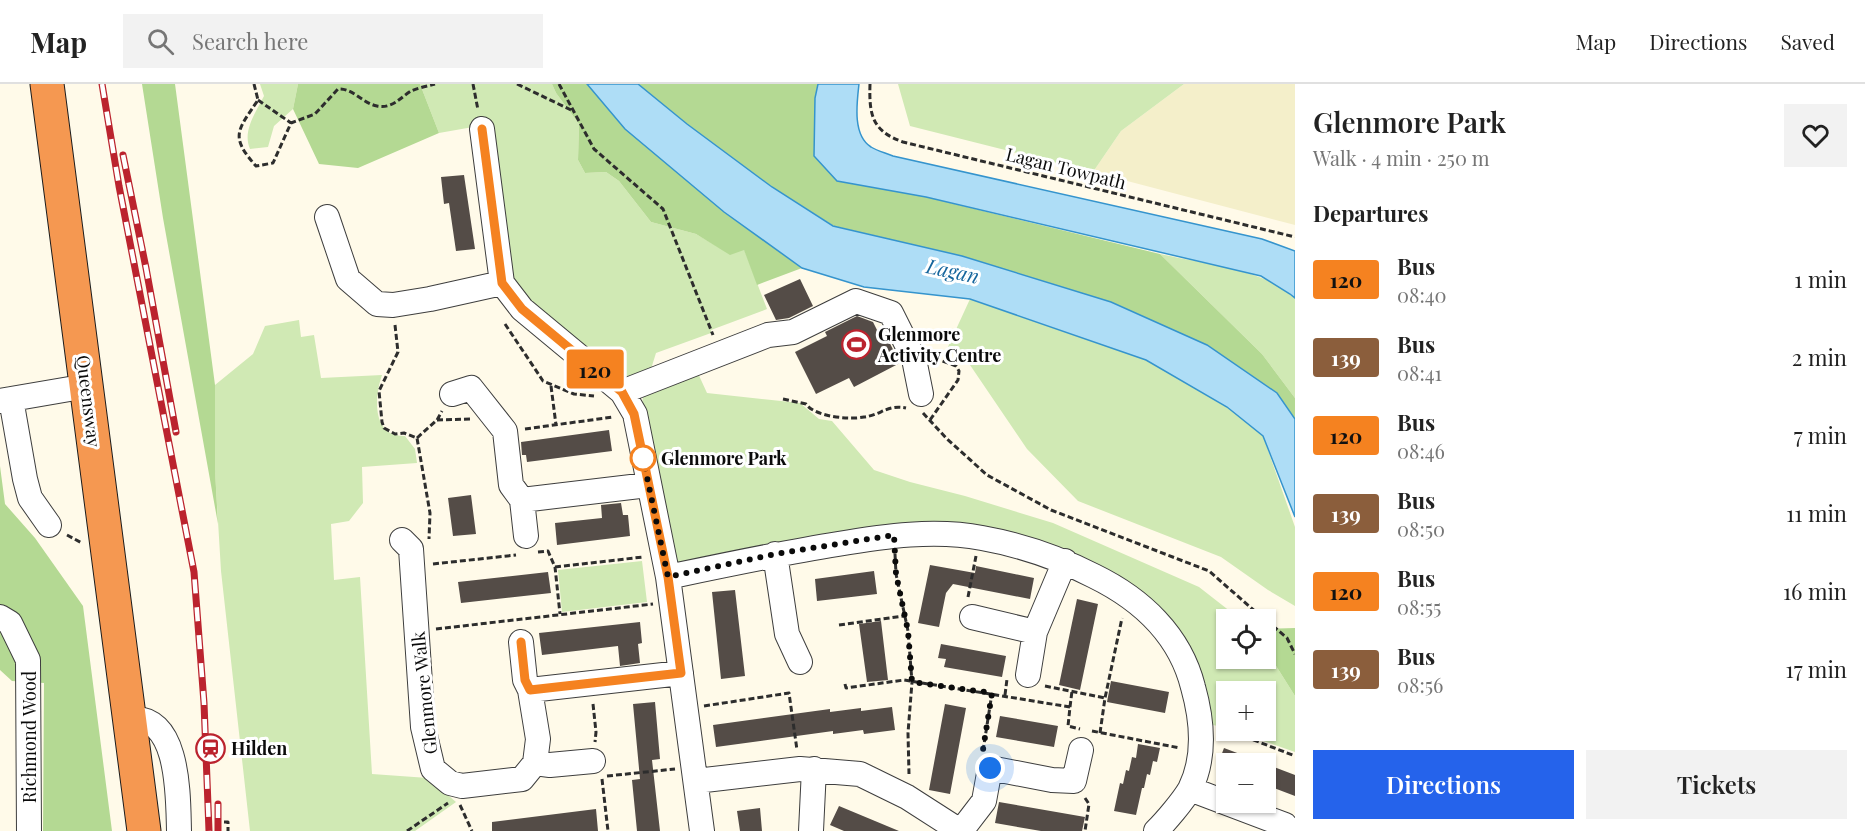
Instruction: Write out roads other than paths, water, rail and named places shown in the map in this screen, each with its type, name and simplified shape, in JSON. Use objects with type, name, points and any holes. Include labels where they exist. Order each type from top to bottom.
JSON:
[{"type":"highway","name":"Queensway","points":[[46,84],[144,831]]},
{"type":"street","points":[[482,129],[502,283],[522,309],[622,392],[634,414],[672,602],[702,831]]},
{"type":"street","points":[[327,217],[324,244],[348,279],[377,304],[393,305],[430,299],[502,283]]},
{"type":"street","points":[[622,392],[768,335],[793,332],[856,301],[891,313],[920,357],[918,405]]},
{"type":"street","points":[[49,525],[30,498],[5,400],[87,386]]},
{"type":"street","points":[[452,394],[471,388],[505,432],[511,485],[522,500],[523,548]]},
{"type":"street","points":[[522,500],[648,485]]},
{"type":"street","points":[[666,566],[775,554],[894,535],[980,537],[1065,561],[1128,595],[1147,610],[1173,640],[1188,667],[1200,713],[1200,752],[1190,789],[1156,831]]},
{"type":"street","name":"Glenmore Walk","points":[[402,540],[411,549],[423,727],[433,770],[450,783],[462,786],[522,779],[535,763]]},
{"type":"street","points":[[775,554],[787,634],[800,663]]},
{"type":"street","points":[[1017,679],[1065,561]]},
{"type":"street","name":"Richmond Wood","points":[[0,617],[10,623],[28,660],[29,831]]},
{"type":"street","points":[[972,617],[1035,632]]},
{"type":"street","points":[[521,642],[525,680],[530,690],[538,739],[535,763],[598,769]]},
{"type":"street","points":[[530,690],[681,673]]},
{"type":"street","points":[[129,719],[139,718],[148,721],[157,727],[167,741],[172,755],[175,777],[179,831]]},
{"type":"street","points":[[695,774],[807,770],[860,774],[907,797],[960,831],[984,801],[990,768],[1052,780],[1074,781],[1081,750]]},
{"type":"street","points":[[807,770],[811,831]]},
{"type":"street","points":[[1190,789],[1257,824],[1285,825]]},
{"type":"water","name":"Lagan","points":[[587,84],[638,84],[687,124],[772,187],[833,226],[962,256],[1111,302],[1207,345],[1277,393],[1295,419],[1295,517],[1263,436],[1227,407],[1146,360],[970,299],[864,287],[802,268],[724,212],[625,129]]},
{"type":"water","points":[[818,84],[859,84],[857,118],[861,135],[871,147],[893,156],[1262,239],[1295,251],[1295,298],[1261,276],[926,197],[837,181],[814,156],[815,98]]},
{"type":"railway","points":[[102,84],[119,186],[194,572],[204,703],[209,831]]},
{"type":"railway","points":[[123,155],[176,432]]},
{"type":"railway","points":[[218,804],[218,831]]},
{"type":"place","name":"Glenmore Activity Centre","points":[[857,344]]},
{"type":"place","name":"Glenmore Park","points":[[643,458]]},
{"type":"place","name":"Hilden","points":[[210,748]]}]
